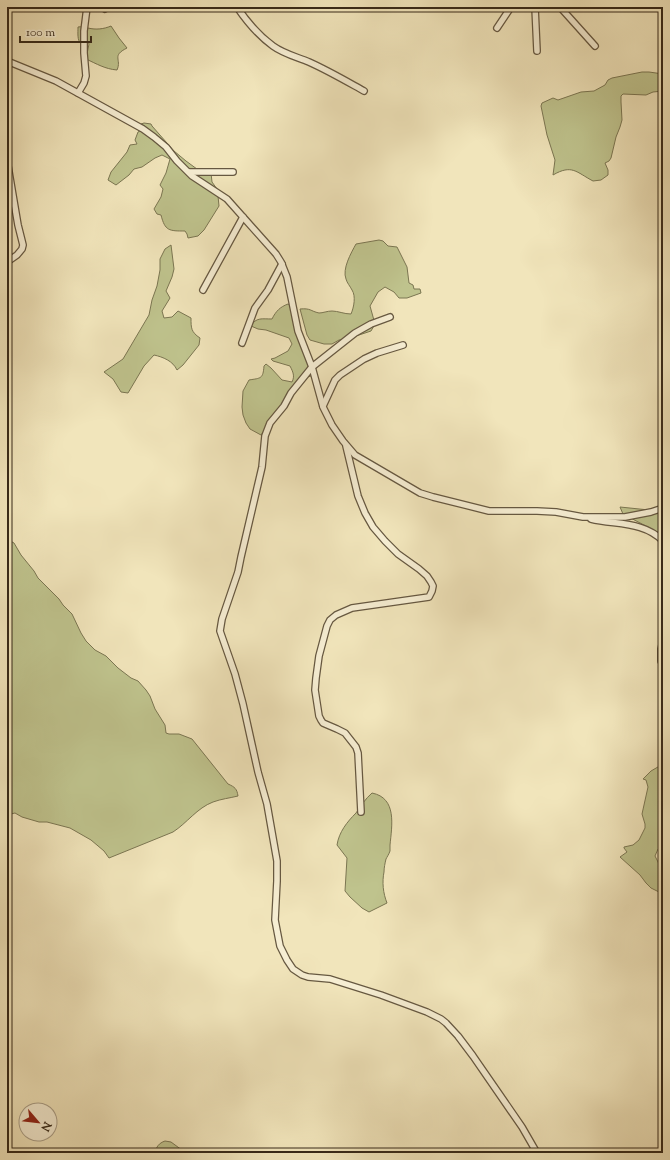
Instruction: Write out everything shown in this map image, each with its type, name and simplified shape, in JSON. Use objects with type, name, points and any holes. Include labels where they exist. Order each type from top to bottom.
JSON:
[{"type":"street","points":[[78,93],[86,76],[84,30],[87,7]]},
{"type":"street","points":[[237,7],[256,32],[274,47],[331,72],[364,91]]},
{"type":"street","points":[[497,28],[511,7]]},
{"type":"street","points":[[535,7],[537,51]]},
{"type":"street","points":[[560,7],[596,46]]},
{"type":"street","points":[[7,61],[56,81],[134,124],[154,137],[166,147],[177,161],[197,179],[227,199],[276,254],[282,264],[298,331],[312,367],[323,406],[332,425],[355,455],[420,493],[433,497],[489,511],[518,510],[556,512],[598,521],[640,527],[648,530],[663,541]]},
{"type":"street","points":[[7,162],[23,245],[22,249],[17,255],[7,262]]},
{"type":"street","points":[[189,172],[233,172]]},
{"type":"street","points":[[203,290],[243,217]]},
{"type":"street","points":[[242,343],[255,308],[268,290],[282,264]]},
{"type":"street","points":[[390,317],[371,324],[355,333],[312,367],[270,423],[265,436],[262,467],[238,572],[220,626],[220,631],[243,704],[271,824],[276,860],[277,881],[275,920],[280,946],[287,960],[293,969],[302,975],[330,980],[381,995],[427,1012],[441,1019],[458,1036],[474,1056],[522,1127],[537,1153]]},
{"type":"street","points":[[323,406],[335,380],[340,375],[364,359],[377,353],[403,345]]},
{"type":"street","points":[[346,444],[358,496],[373,527],[398,554],[427,576],[433,586],[429,597],[352,608],[336,615],[330,620],[327,626],[319,656],[316,678],[315,690],[319,716],[323,723],[345,733],[356,747],[358,753],[361,812]]},
{"type":"street","points":[[583,517],[625,517],[663,508]]},
{"type":"street","points":[[661,661],[663,641]]},
{"type":"green space","points":[[111,26],[127,48],[119,53],[117,70],[86,59],[89,44],[88,42],[81,44],[78,38],[78,27],[97,29]]},
{"type":"green space","points":[[642,72],[663,74],[663,91],[653,92],[646,95],[623,94],[621,96],[622,120],[611,158],[605,163],[608,170],[608,175],[601,180],[593,181],[574,170],[565,170],[553,175],[555,160],[547,135],[541,106],[542,103],[553,98],[558,100],[581,92],[594,91],[605,85],[608,80],[612,78]]},
{"type":"green space","points":[[141,124],[151,124],[174,151],[186,161],[201,172],[211,173],[212,182],[217,189],[219,206],[204,230],[198,236],[188,238],[185,231],[168,229],[164,224],[161,215],[157,214],[154,209],[161,197],[163,189],[160,185],[166,173],[170,159],[162,155],[155,158],[142,167],[134,169],[116,185],[108,180],[111,172],[127,152],[130,145],[137,144],[135,140],[138,132],[145,128],[145,126]]},
{"type":"green space","points":[[379,240],[383,241],[388,246],[397,247],[407,267],[409,283],[413,285],[414,289],[420,289],[421,293],[407,298],[399,298],[394,292],[385,287],[378,292],[370,306],[375,324],[371,331],[347,339],[339,340],[332,344],[324,344],[310,340],[307,335],[300,309],[308,309],[319,313],[337,311],[351,314],[354,305],[354,298],[353,292],[345,275],[348,261],[356,244]]},
{"type":"green space","points":[[171,245],[174,269],[166,291],[170,298],[162,311],[164,318],[172,317],[178,311],[191,318],[192,330],[200,338],[199,345],[183,365],[177,370],[173,364],[167,360],[154,355],[144,366],[128,393],[121,392],[113,379],[104,372],[123,359],[149,315],[157,286],[160,270],[160,259],[165,249]]},
{"type":"green space","points":[[288,304],[292,306],[315,376],[307,377],[298,386],[295,392],[261,435],[250,429],[246,423],[242,407],[243,391],[249,380],[262,376],[264,366],[266,364],[282,380],[292,382],[293,374],[290,366],[271,359],[288,351],[292,344],[289,338],[251,326],[257,320],[272,319],[278,310]]},
{"type":"green space","points":[[620,507],[663,510],[663,535],[623,514]]},
{"type":"green space","points":[[7,539],[14,543],[38,578],[72,614],[86,641],[95,650],[106,656],[131,678],[138,681],[146,690],[165,725],[166,733],[179,734],[192,739],[228,784],[235,788],[238,796],[213,802],[197,812],[173,832],[109,858],[104,851],[91,840],[70,828],[47,822],[39,822],[22,817],[15,813],[7,815]]},
{"type":"green space","points":[[663,764],[663,851],[658,849],[655,856],[663,868],[663,894],[651,888],[640,875],[620,857],[627,852],[624,847],[633,845],[639,840],[645,828],[642,814],[648,787],[646,780],[643,779],[651,771]]},
{"type":"green space","points":[[372,793],[386,800],[391,813],[392,829],[390,851],[384,867],[383,880],[387,903],[369,912],[362,908],[345,891],[347,858],[337,845],[344,828]]},
{"type":"green space","points":[[165,1141],[171,1142],[186,1153],[155,1153],[158,1146]]}]
